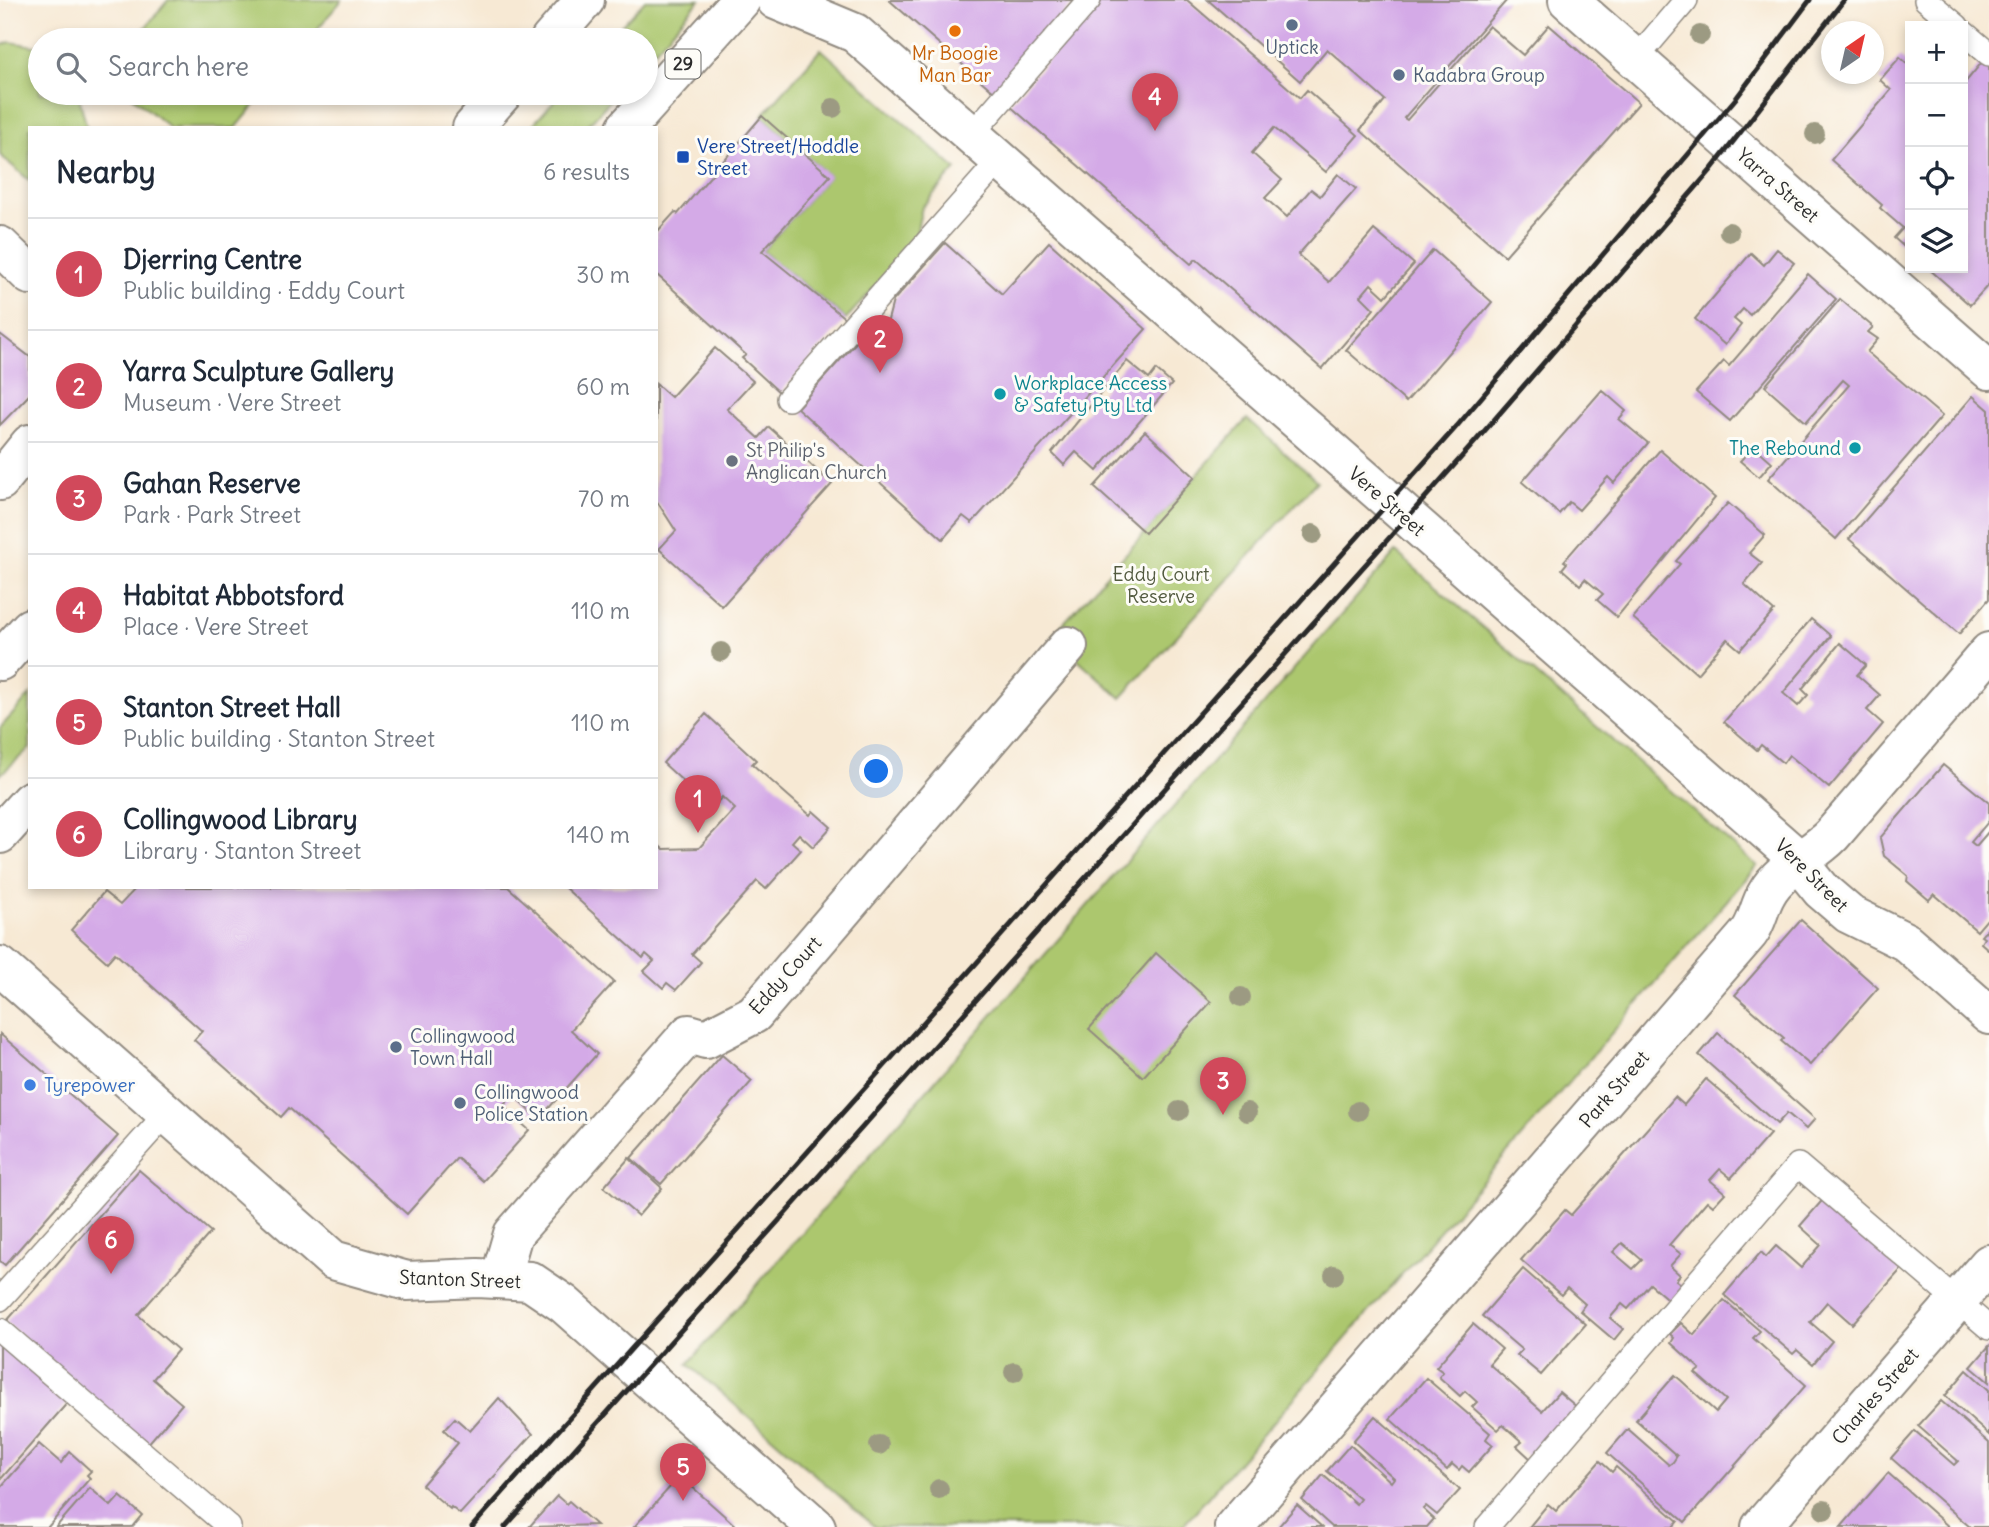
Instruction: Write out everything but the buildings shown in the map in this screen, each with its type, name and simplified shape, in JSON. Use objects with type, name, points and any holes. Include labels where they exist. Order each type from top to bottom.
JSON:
[{"type":"main road","points":[[560,28],[585,0]]},
{"type":"main road","name":"29","points":[[658,92],[741,0]]},
{"type":"main road","name":"Vere Street","points":[[776,0],[855,33],[1786,848],[1821,890],[1849,914],[1906,942],[1989,1015]]},
{"type":"main road","name":"Yarra Street","points":[[1568,0],[1989,370]]},
{"type":"main road","points":[[474,126],[492,105]]},
{"type":"main road","name":"29","points":[[628,126],[647,105]]},
{"type":"main road","points":[[0,246],[28,273]]},
{"type":"main road","points":[[0,483],[28,447]]},
{"type":"main road","points":[[0,483],[28,483]]},
{"type":"main road","points":[[0,661],[28,630]]},
{"type":"main road","name":"Eddy Court","points":[[500,1279],[513,1234],[689,1034],[706,1039],[754,1014],[1068,646]]},
{"type":"main road","name":"Park Street","points":[[1234,1527],[1749,933],[1767,893],[1779,877],[1832,835],[1984,670]]},
{"type":"main road","points":[[0,834],[28,803]]},
{"type":"main road","name":"Stanton Street","points":[[0,966],[333,1260],[407,1281],[530,1281],[564,1304],[816,1527]]},
{"type":"main road","name":"Charles Street","points":[[1761,1527],[1989,1264]]},
{"type":"lane","points":[[971,135],[1089,0]]},
{"type":"lane","points":[[1635,60],[1686,0]]},
{"type":"lane","points":[[1926,0],[1950,21]]},
{"type":"lane","points":[[1968,36],[1989,54]]},
{"type":"lane","points":[[788,399],[1000,160]]},
{"type":"lane","points":[[0,1300],[167,1112]]},
{"type":"lane","points":[[1487,1527],[1798,1166],[1989,1328]]},
{"type":"lane","points":[[0,1330],[229,1527]]},
{"type":"green space","points":[[168,0],[342,0],[318,28],[145,28]]},
{"type":"green space","points":[[645,0],[700,0],[658,47],[658,28],[619,28]]},
{"type":"green space","points":[[10,42],[28,45],[28,105],[81,105],[86,126],[28,126],[28,179],[0,155],[0,46]]},
{"type":"green space","points":[[821,49],[956,169],[922,207],[914,244],[846,319],[762,251],[829,176],[762,116]]},
{"type":"green space","points":[[142,105],[255,105],[238,126],[168,126]]},
{"type":"green space","points":[[550,105],[606,105],[587,126],[532,126]]},
{"type":"green space","name":"Eddy Court Reserve","points":[[1247,419],[1317,481],[1121,698],[1052,636]]},
{"type":"green space","points":[[1396,552],[1757,866],[1182,1527],[875,1527],[688,1364]]},
{"type":"green space","points":[[28,697],[28,750],[0,775],[0,728]]},
{"type":"railway","points":[[472,1527],[1457,426],[1737,97],[1810,0]]},
{"type":"railway","points":[[505,1527],[1474,443],[1711,170],[1844,0]]},
{"type":"place","name":"Uptick","points":[[1292,25]]},
{"type":"place","name":"Mr Boogie Man Bar","points":[[955,31]]},
{"type":"place","name":"Kadabra Group","points":[[1399,75]]},
{"type":"place","name":"Habitat Abbotsford","points":[[1155,131]]},
{"type":"place","name":"Vere Street/Hoddle Street","points":[[683,157]]},
{"type":"place","name":"Yarra Sculpture Gallery","points":[[880,373]]},
{"type":"place","name":"Workplace Access & Safety Pty Ltd","points":[[1000,394]]},
{"type":"place","name":"The Rebound","points":[[1855,448]]},
{"type":"place","name":"St Philip's Anglican Church","points":[[732,461]]},
{"type":"place","name":"Djerring Centre","points":[[698,833]]},
{"type":"place","name":"Collingwood Town Hall","points":[[396,1047]]},
{"type":"place","name":"Tyrepower","points":[[30,1085]]},
{"type":"place","name":"Collingwood Police Station","points":[[460,1103]]},
{"type":"place","name":"Gahan Reserve","points":[[1223,1115]]},
{"type":"place","name":"Collingwood Library","points":[[111,1274]]},
{"type":"place","name":"Stanton Street Hall","points":[[683,1501]]}]
